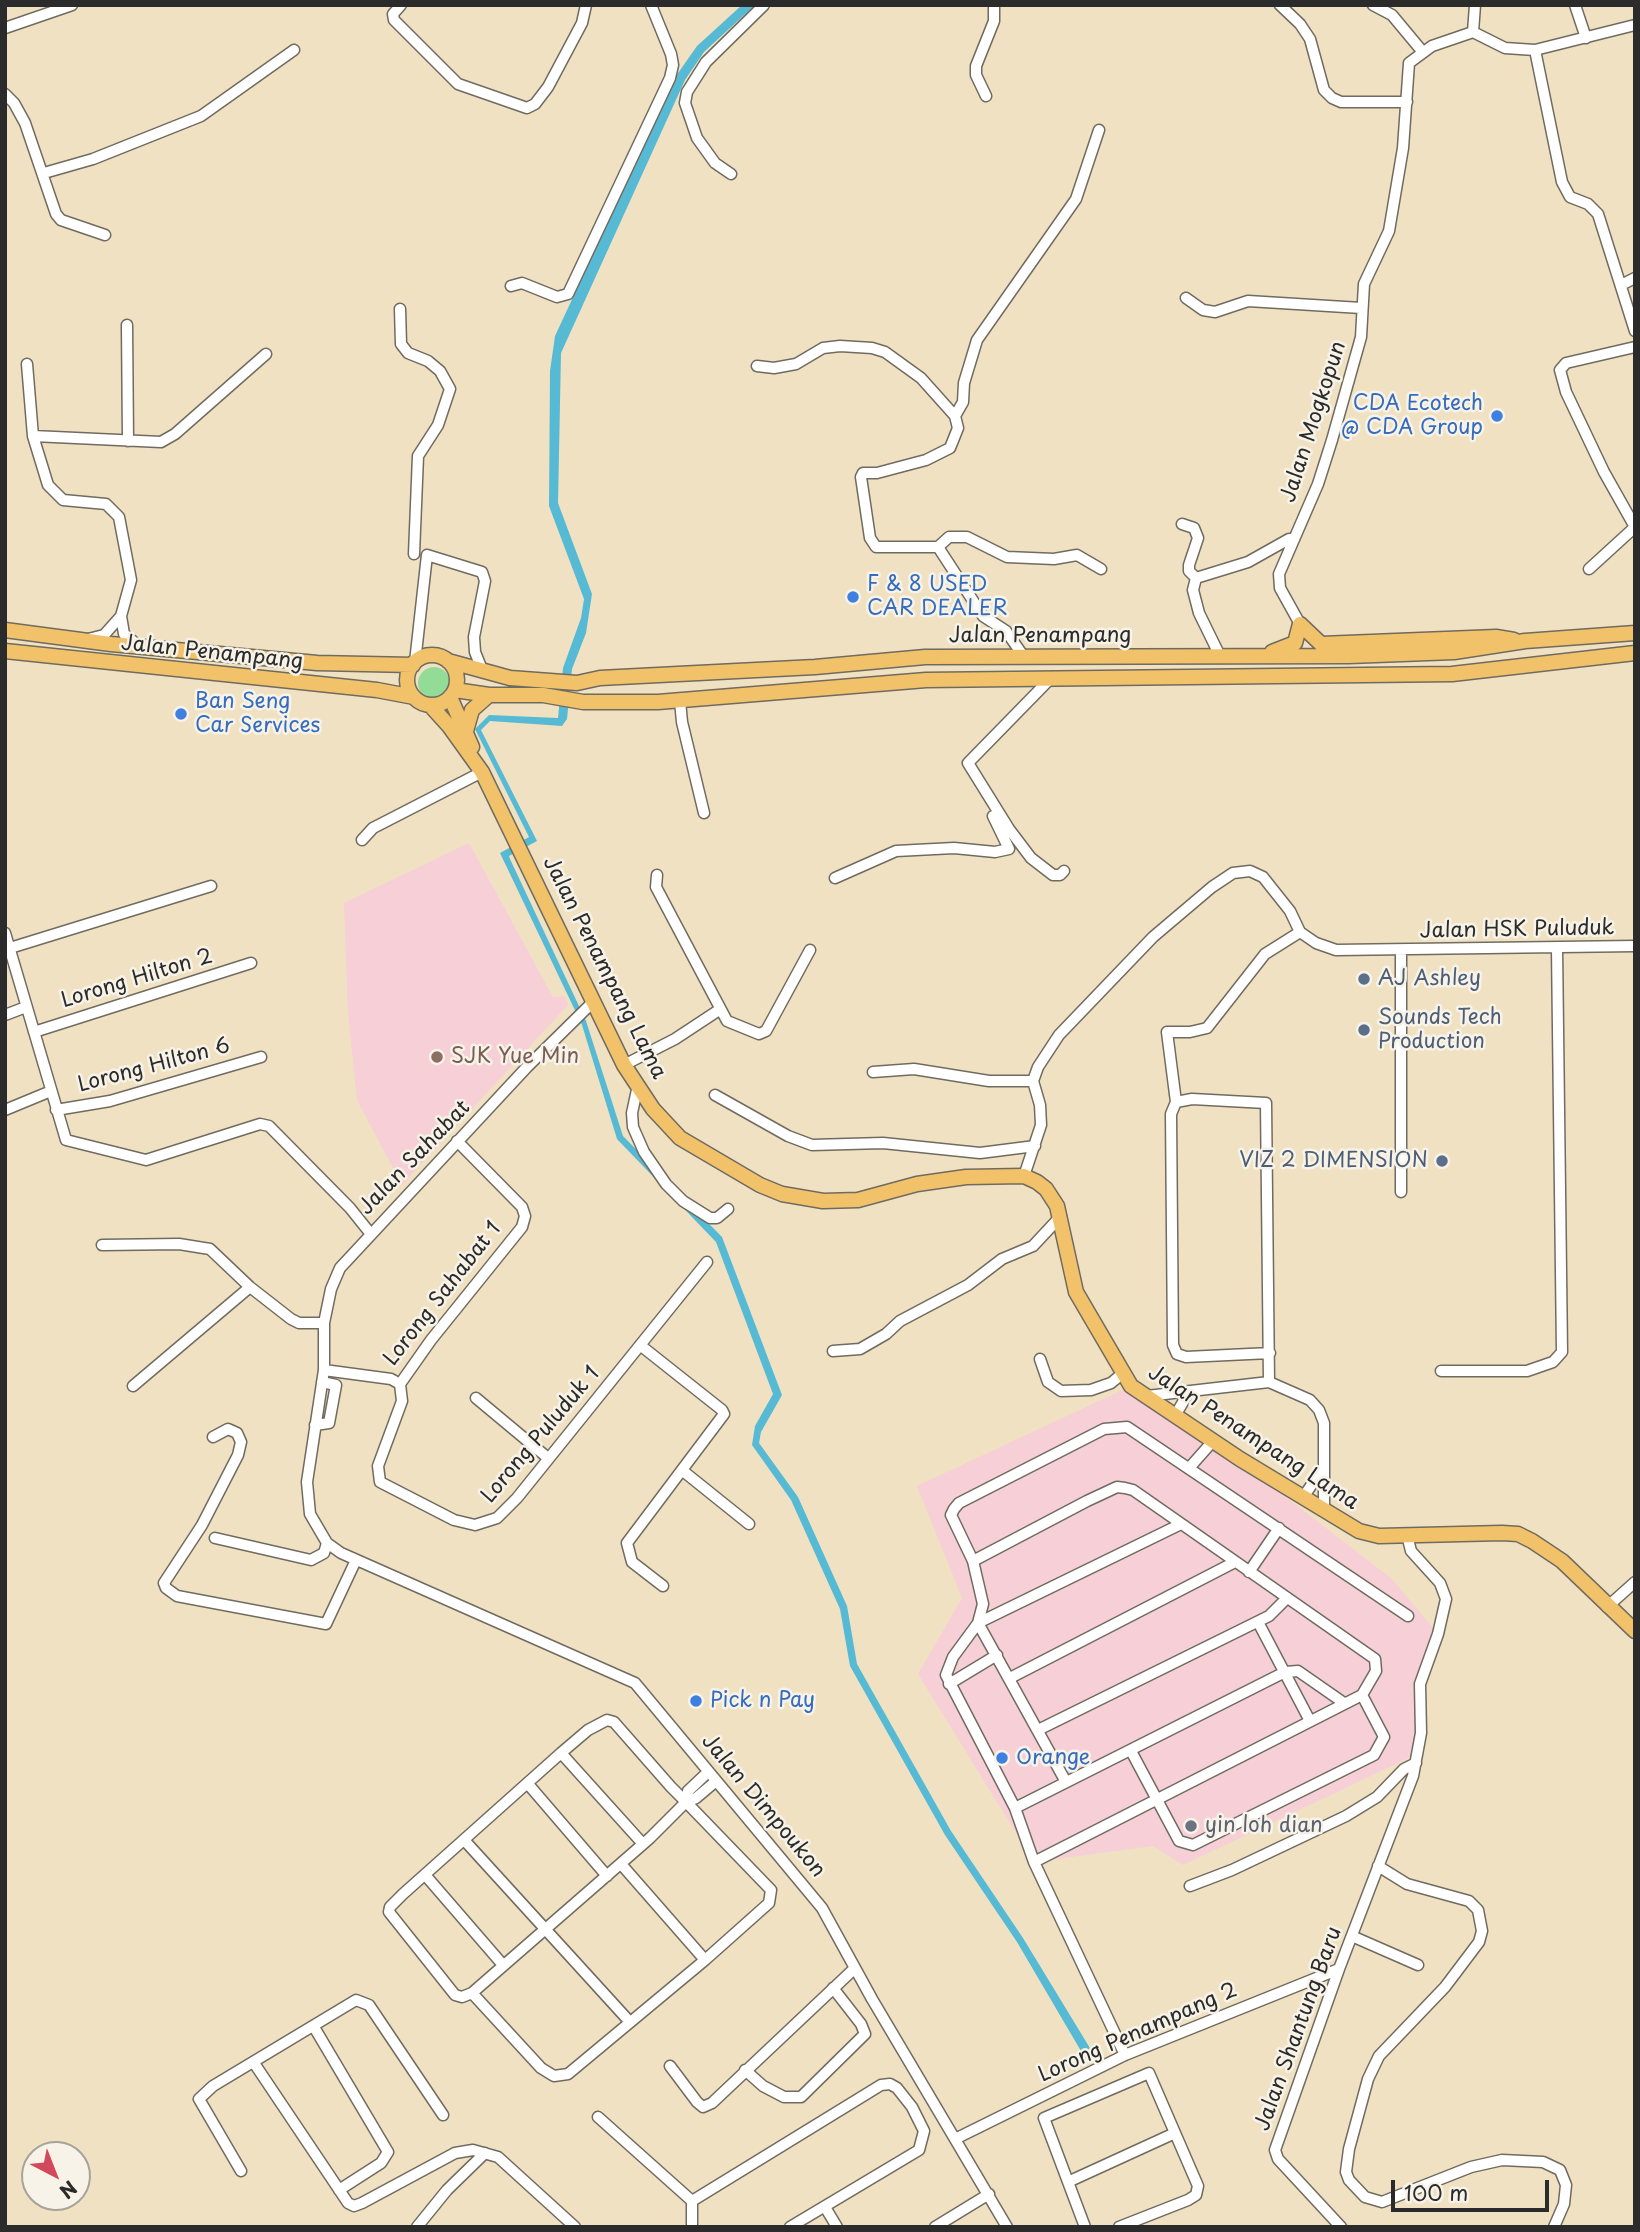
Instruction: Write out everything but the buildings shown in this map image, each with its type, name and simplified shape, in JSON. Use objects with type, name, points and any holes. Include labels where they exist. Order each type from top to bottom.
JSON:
[{"type":"main road","points":[[1260,656],[1295,643],[1300,624],[1321,644],[1496,637],[1524,641]]},
{"type":"main road","name":"Jalan Penampang","points":[[5,630],[141,647],[317,663],[414,663]]},
{"type":"main road","name":"Jalan Penampang","points":[[452,693],[489,695],[547,689],[600,678],[815,667],[925,657],[1349,656],[1492,649],[1524,641],[1635,633]]},
{"type":"main road","points":[[1492,649],[1490,653],[1499,664],[1520,666]]},
{"type":"main road","name":"Jalan Penampang","points":[[5,651],[377,690],[414,697]]},
{"type":"main road","name":"Jalan Penampang","points":[[448,661],[547,689],[573,701],[680,701],[926,680],[1452,674],[1635,653]]},
{"type":"main road","points":[[432,655],[448,661],[456,674],[452,693],[441,703],[430,705],[414,697],[407,681],[414,663],[432,655]]},
{"type":"main road","name":"Jalan Penampang Lama","points":[[452,693],[478,767]]},
{"type":"main road","points":[[466,732],[469,715],[476,704],[489,695]]},
{"type":"main road","name":"Jalan Penampang Lama","points":[[430,705],[478,767],[624,1065],[666,1125],[680,1138],[760,1185],[782,1194],[840,1201],[872,1197],[917,1184],[966,1177],[1024,1176],[1046,1189],[1061,1216],[1068,1266],[1076,1292],[1131,1386],[1213,1441],[1359,1531],[1380,1536],[1444,1532],[1518,1534],[1562,1561],[1635,1631]]},
{"type":"street","points":[[5,29],[72,5]]},
{"type":"street","points":[[401,5],[393,14],[394,20],[458,84],[527,108],[535,104],[548,86],[582,23],[586,5]]},
{"type":"street","points":[[510,286],[522,283],[557,297],[568,294],[670,78],[673,65],[671,54],[651,5]]},
{"type":"street","points":[[731,174],[715,163],[697,138],[685,103],[687,92],[706,62],[764,5]]},
{"type":"street","points":[[986,96],[976,75],[976,66],[994,21],[993,5]]},
{"type":"street","points":[[1280,5],[1300,24],[1310,39],[1324,90],[1332,98],[1341,102],[1407,102]]},
{"type":"street","points":[[1373,5],[1392,15]]},
{"type":"street","points":[[1384,5],[1422,51],[1473,32],[1505,48],[1535,50],[1635,25]]},
{"type":"street","points":[[1473,32],[1475,5]]},
{"type":"street","points":[[1575,5],[1586,38]]},
{"type":"street","points":[[44,173],[93,159],[201,116],[294,50]]},
{"type":"street","points":[[1535,50],[1562,182],[1570,197],[1588,204],[1598,214],[1635,331]]},
{"type":"street","name":"Jalan Mogkopun","points":[[1300,624],[1278,582],[1318,484],[1350,385],[1361,337],[1361,308],[1368,269],[1389,231],[1403,148],[1409,63],[1422,51]]},
{"type":"street","points":[[5,94],[21,114],[44,173],[56,214],[61,220],[105,235]]},
{"type":"street","points":[[955,416],[963,402],[964,383],[977,340],[1076,199],[1099,130]]},
{"type":"street","points":[[1621,285],[1635,278]]},
{"type":"street","points":[[1186,298],[1203,310],[1215,312],[1248,301],[1361,308]]},
{"type":"street","points":[[400,309],[404,349],[428,360],[440,371],[450,389],[438,425],[418,457],[414,554]]},
{"type":"street","points":[[127,325],[128,441]]},
{"type":"street","points":[[1589,569],[1635,527],[1604,472],[1566,392],[1560,370],[1566,363],[1635,347]]},
{"type":"street","points":[[757,366],[774,368],[796,364],[823,348],[872,348],[885,352],[921,378],[955,416],[958,428],[950,448],[926,460],[877,473],[863,473],[861,477],[870,538],[876,547],[938,547],[949,537],[967,537],[1007,557],[1054,559],[1077,555],[1101,569]]},
{"type":"street","points":[[33,436],[161,442],[169,439],[266,354]]},
{"type":"street","points":[[27,364],[33,436],[42,471],[57,496],[106,504],[119,517],[131,580],[121,616],[124,634],[141,647]]},
{"type":"street","points":[[1181,524],[1194,528],[1197,533],[1198,538],[1189,565],[1189,571],[1196,578]]},
{"type":"street","points":[[1196,578],[1248,562],[1289,539],[1294,539]]},
{"type":"street","points":[[938,547],[983,616],[1006,631],[1024,657]]},
{"type":"street","points":[[414,663],[427,555],[482,572],[485,581],[474,637],[475,652],[483,672]]},
{"type":"street","points":[[1196,578],[1193,590],[1199,613],[1220,656]]},
{"type":"street","points":[[84,640],[104,635],[121,616]]},
{"type":"street","points":[[1052,677],[968,763],[1031,858],[1052,875],[1060,876],[1064,871]]},
{"type":"street","points":[[680,701],[681,722],[704,813]]},
{"type":"street","points":[[362,840],[373,828],[478,767]]},
{"type":"street","points":[[835,878],[896,851],[954,848],[995,852],[1009,849],[975,784],[973,773]]},
{"type":"street","points":[[1024,1176],[1035,1146],[1041,1115],[1033,1081],[1038,1067],[1059,1035],[1088,1002],[1168,923],[1233,873],[1250,871],[1263,877],[1290,911],[1300,932],[1265,954],[1207,1028],[1190,1032],[1167,1032],[1176,1102],[1171,1114],[1173,1345],[1177,1354],[1186,1357],[1270,1353]]},
{"type":"street","points":[[657,874],[656,887],[727,1021],[764,1034],[810,950]]},
{"type":"street","points":[[10,948],[211,886]]},
{"type":"street","name":"Jalan HSK Puluduk","points":[[1300,932],[1316,943],[1336,950],[1635,946]]},
{"type":"street","points":[[5,933],[66,1140],[135,1159],[156,1158],[196,1142],[260,1124],[269,1126],[350,1208],[370,1233]]},
{"type":"street","points":[[1441,1371],[1527,1371],[1553,1362],[1562,1352],[1557,948]]},
{"type":"street","points":[[1401,951],[1401,1192]]},
{"type":"street","name":"Lorong Hilton 2","points":[[34,1032],[251,963]]},
{"type":"street","name":"Jalan Sahabat","points":[[324,1370],[324,1323],[334,1278],[370,1233],[593,1002]]},
{"type":"street","points":[[5,1015],[26,1006]]},
{"type":"street","points":[[624,1065],[675,1040],[719,1010]]},
{"type":"street","name":"Lorong Hilton 6","points":[[56,1110],[110,1101],[261,1057]]},
{"type":"street","points":[[873,1072],[914,1069],[989,1081],[1033,1081]]},
{"type":"street","points":[[638,1085],[632,1113],[633,1127],[644,1152],[666,1184],[683,1201],[710,1218],[720,1217],[728,1209]]},
{"type":"street","points":[[5,1110],[51,1091]]},
{"type":"street","points":[[715,1095],[788,1136],[812,1145],[883,1143],[980,1153],[1035,1146]]},
{"type":"street","points":[[1176,1102],[1192,1099],[1266,1103],[1269,1382]]},
{"type":"street","name":"Lorong Sahabat 1","points":[[324,1370],[391,1379],[400,1384],[430,1340],[522,1227],[525,1216],[522,1207],[457,1141]]},
{"type":"street","points":[[832,1351],[860,1349],[886,1334],[900,1321],[968,1285],[1012,1254],[1032,1246],[1061,1216]]},
{"type":"street","points":[[102,1245],[179,1244],[210,1249],[250,1287],[290,1319],[299,1323],[324,1323]]},
{"type":"street","name":"Lorong Puluduk 1","points":[[400,1384],[402,1402],[377,1475],[380,1482],[444,1515],[475,1525],[497,1518],[517,1498],[707,1262]]},
{"type":"street","points":[[133,1386],[250,1287]]},
{"type":"street","points":[[640,1345],[722,1410],[722,1418],[627,1543],[632,1562],[663,1586]]},
{"type":"street","points":[[1040,1359],[1048,1382],[1061,1391],[1091,1390],[1111,1383],[1122,1374]]},
{"type":"street","points":[[215,1538],[311,1560],[324,1553],[327,1543],[314,1524],[306,1497],[324,1370]]},
{"type":"street","points":[[1147,1396],[1269,1382],[1310,1400],[1319,1410],[1325,1440],[1322,1469],[1324,1509]]},
{"type":"street","points":[[1176,1414],[1186,1397],[1201,1388]]},
{"type":"street","points":[[476,1398],[548,1458]]},
{"type":"street","points":[[1125,2055],[1034,1862],[1015,1808],[949,1684],[947,1667],[978,1623],[983,1604],[973,1562],[951,1515],[959,1503],[1104,1429],[1126,1427],[1190,1467],[1408,1616]]},
{"type":"street","points":[[213,1437],[228,1429],[237,1433],[241,1441],[238,1455],[202,1525],[164,1583],[169,1590],[177,1596],[326,1624],[356,1560]]},
{"type":"street","points":[[1190,1467],[1213,1441]]},
{"type":"street","points":[[1304,1496],[1322,1469]]},
{"type":"street","points":[[683,1471],[749,1524]]},
{"type":"street","points":[[973,1562],[1117,1487],[1133,1490],[1374,1659],[1377,1671],[1362,1695],[1034,1862]]},
{"type":"street","points":[[978,1623],[1181,1524]]},
{"type":"street","points":[[1249,1572],[1279,1528]]},
{"type":"street","name":"Jalan Shantung Baru","points":[[1340,2227],[1278,2159],[1275,2150],[1416,1763],[1421,1733],[1420,1684],[1438,1634],[1446,1599],[1440,1583],[1411,1550],[1407,1535]]},
{"type":"street","name":"Jalan Dimpoukon","points":[[327,1543],[356,1560],[635,1683],[711,1778],[811,1892],[1007,2227]]},
{"type":"street","points":[[1010,1678],[1235,1562]]},
{"type":"street","points":[[1607,1607],[1635,1582]]},
{"type":"street","points":[[1038,1730],[1258,1622],[1275,1611],[1287,1598]]},
{"type":"street","points":[[1258,1622],[1310,1721]]},
{"type":"street","points":[[978,1623],[1066,1782]]},
{"type":"street","points":[[949,1684],[997,1655]]},
{"type":"street","points":[[1015,1808],[1285,1672],[1298,1671],[1343,1703]]},
{"type":"street","points":[[1131,1751],[1179,1841],[1193,1845],[1374,1755],[1384,1737],[1362,1695]]},
{"type":"street","points":[[472,1993],[541,2068],[554,2076],[568,2074],[769,1903],[771,1890],[686,1802],[614,1722],[607,1720],[588,1730],[395,1902],[389,1912],[455,1995],[462,1997],[472,1993],[643,1844],[686,1802],[688,1791],[711,1778]]},
{"type":"street","points":[[561,1754],[643,1844]]},
{"type":"street","points":[[1190,1886],[1233,1870],[1346,1816],[1377,1797],[1404,1769],[1416,1763]]},
{"type":"street","points":[[528,1784],[607,1876]]},
{"type":"street","points":[[465,1842],[629,2021]]},
{"type":"street","points":[[621,1864],[705,1960]]},
{"type":"street","points":[[1378,1866],[1407,1884],[1469,1901],[1478,1910],[1482,1931],[1479,1942],[1445,1987],[1379,2056],[1368,2079],[1349,2148],[1346,2172],[1349,2180],[1365,2197],[1381,2202],[1471,2167],[1502,2160],[1543,2162],[1560,2171],[1566,2185],[1564,2204],[1554,2227]]},
{"type":"street","points":[[426,1876],[503,1965]]},
{"type":"street","points":[[1354,1937],[1418,1965]]},
{"type":"street","points":[[670,2066],[702,2107],[712,2103],[855,1968]]},
{"type":"street","name":"Lorong Penampang 2","points":[[955,2139],[1125,2055],[1339,1969]]},
{"type":"street","points":[[745,2070],[763,2086],[784,2097],[801,2097],[865,2034],[861,2024],[833,1988]]},
{"type":"street","points":[[241,2171],[199,2099],[213,2086],[356,2000],[366,2001],[443,2115]]},
{"type":"street","points":[[314,2027],[388,2152],[382,2163],[339,2190]]},
{"type":"street","points":[[254,2063],[345,2200],[354,2206],[454,2153],[473,2150],[498,2157],[575,2227]]},
{"type":"street","points":[[1085,2227],[1070,2181],[1045,2126],[1044,2118],[1054,2111],[1149,2073],[1198,2186],[1196,2195],[1119,2227]]},
{"type":"street","points":[[692,2201],[848,2104],[881,2085],[890,2084],[912,2107],[924,2131],[919,2150],[790,2227]]},
{"type":"street","points":[[598,2118],[692,2201],[692,2227]]},
{"type":"street","points":[[1070,2181],[1175,2133]]},
{"type":"street","points":[[416,2227],[447,2190],[485,2153]]},
{"type":"street","points":[[935,2227],[989,2194]]},
{"type":"street","points":[[825,2207],[837,2227]]},
{"type":"shaded area","name":"SJK Yue Min","points":[[469,843],[553,997],[564,996],[568,1005],[402,1185],[357,1100],[348,1013],[344,903]]},
{"type":"shaded area","points":[[1131,1386],[1213,1441],[1392,1579],[1438,1634],[1420,1684],[1417,1754],[1183,1865],[1153,1846],[1034,1862],[918,1674],[962,1598],[917,1486]]},
{"type":"green space","points":[[434,667],[445,672],[450,683],[445,694],[434,699],[423,694],[418,683],[423,672]]},
{"type":"water","points":[[742,5],[755,5],[704,52],[685,80],[561,353],[558,503],[592,594],[586,633],[572,669],[567,719],[562,726],[490,721],[481,730],[537,841],[509,856],[586,1021],[623,1136],[722,1237],[782,1395],[761,1432],[759,1443],[798,1497],[847,1606],[857,1664],[951,1831],[1023,1938],[1096,2058],[1088,2063],[1017,1942],[945,1835],[850,1666],[840,1609],[791,1500],[752,1445],[755,1426],[773,1394],[716,1242],[617,1139],[582,1025],[500,853],[529,837],[475,729],[489,715],[558,718],[563,668],[581,618],[584,599],[549,506],[550,371],[555,336],[676,76],[697,46]]},
{"type":"place","name":"CDA Ecotech @ CDA Group","points":[[1497,416]]},
{"type":"place","name":"F & 8 USED CAR DEALER","points":[[853,597]]},
{"type":"place","name":"Ban Seng Car Services","points":[[181,714]]},
{"type":"place","name":"AJ Ashley","points":[[1364,979]]},
{"type":"place","name":"Sounds Tech Production","points":[[1364,1030]]},
{"type":"place","name":"SJK Yue Min","points":[[437,1057]]},
{"type":"place","name":"VIZ 2 DIMENSION","points":[[1442,1161]]},
{"type":"place","name":"Pick n Pay","points":[[696,1701]]},
{"type":"place","name":"Orange","points":[[1002,1758]]},
{"type":"place","name":"yin loh dian","points":[[1191,1826]]}]
